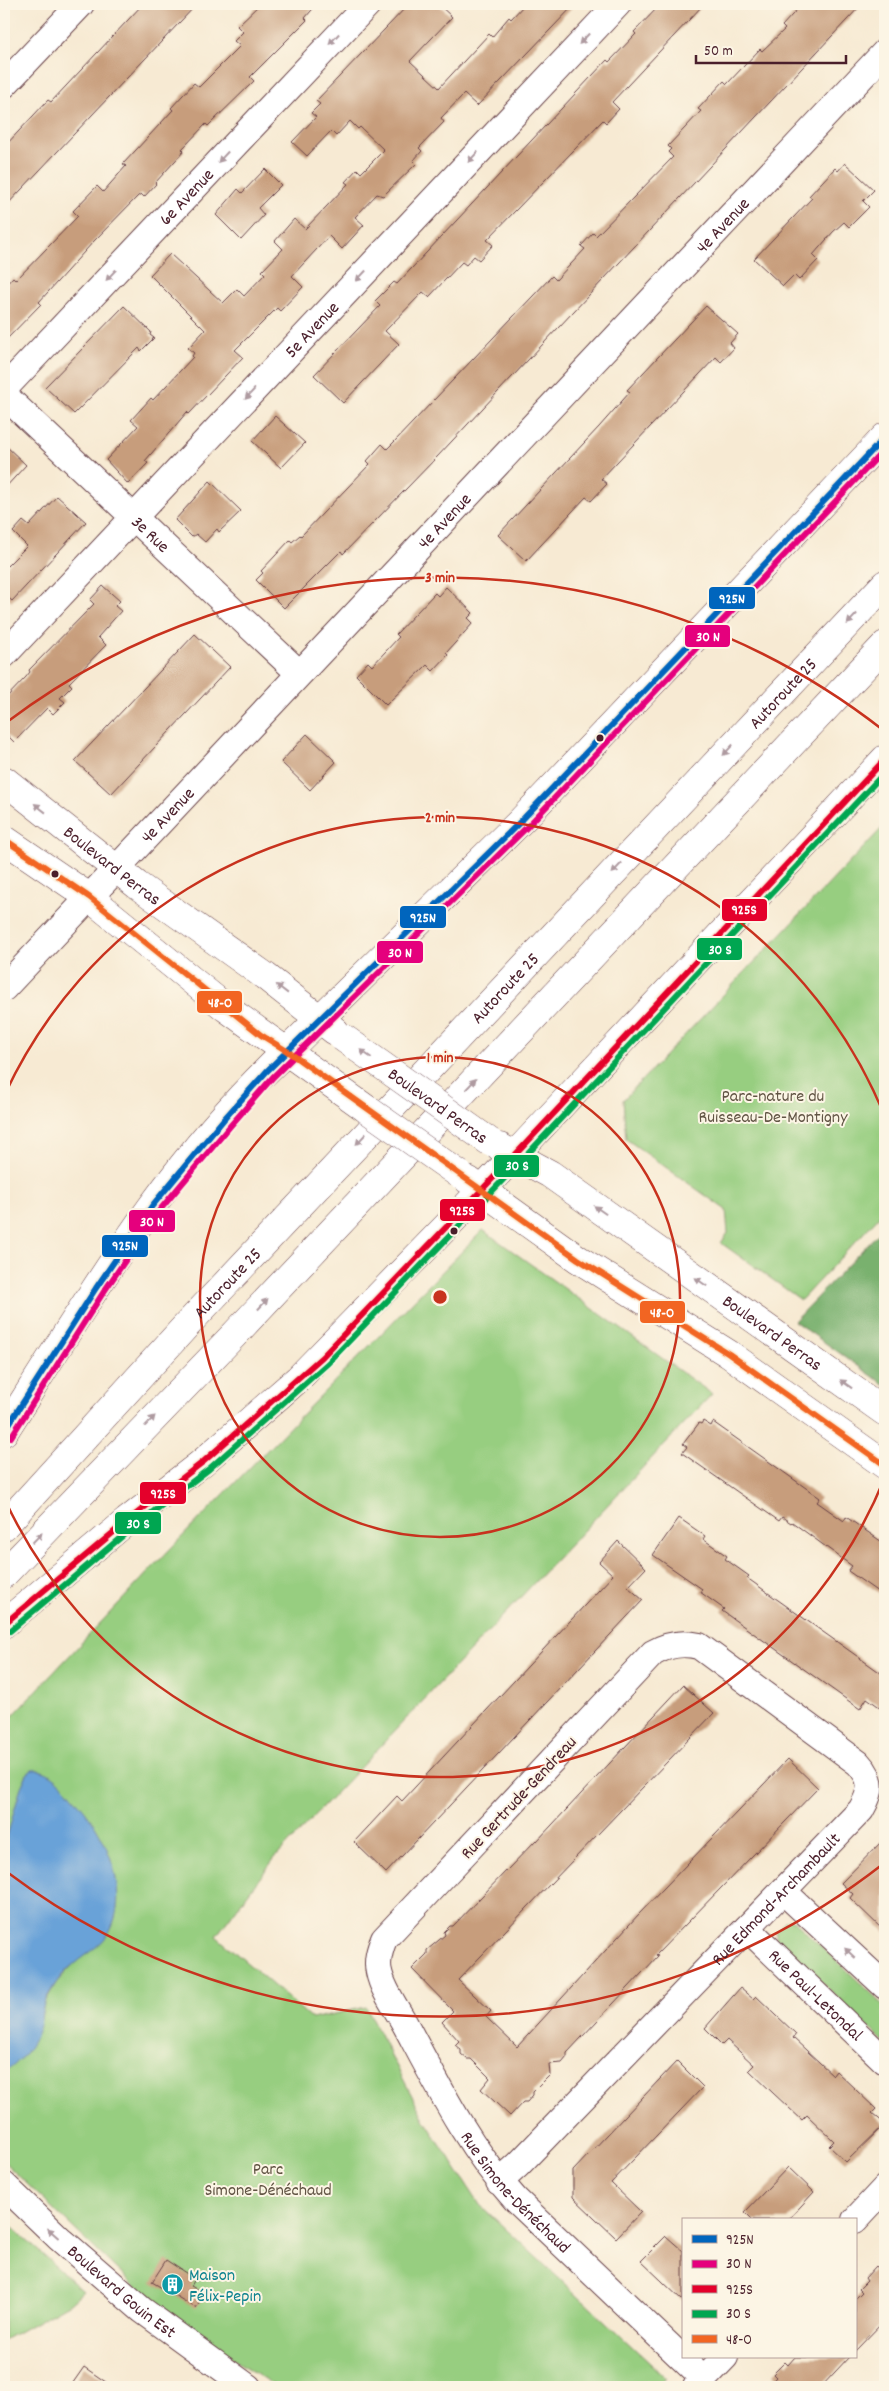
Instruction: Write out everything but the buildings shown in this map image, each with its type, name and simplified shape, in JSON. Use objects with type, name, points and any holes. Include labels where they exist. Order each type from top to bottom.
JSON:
[{"type":"main road","points":[[4,1432],[96,1288],[152,1206],[218,1125],[297,1058],[320,1020],[521,821],[885,437]]},
{"type":"main road","name":"Autoroute 25","points":[[4,1526],[178,1335],[885,584]]},
{"type":"main road","points":[[4,1574],[233,1336],[885,644]]},
{"type":"main road","points":[[4,1624],[115,1530],[203,1462],[298,1379],[482,1190],[885,759]]},
{"type":"main road","name":"Boulevard Perras","points":[[4,780],[137,885],[265,976],[342,1037],[490,1142],[516,1154],[550,1174],[885,1412]]},
{"type":"main road","points":[[4,838],[89,897],[261,1035],[297,1058],[578,1259],[729,1354],[885,1465]]},
{"type":"street","points":[[4,86],[82,4]]},
{"type":"street","name":"6e Avenue","points":[[4,389],[368,4]]},
{"type":"street","name":"5e Avenue","points":[[4,655],[618,4]]},
{"type":"street","name":"4e Avenue","points":[[4,988],[885,52]]},
{"type":"street","name":"3e Rue","points":[[4,395],[299,673]]},
{"type":"street","name":"Rue Edmond-Archambault","points":[[499,2182],[518,2165],[784,1892],[861,1810],[869,1796],[870,1784],[866,1772],[858,1763],[699,1646],[688,1643],[677,1644]]},
{"type":"street","name":"Rue Gertrude-Gendreau","points":[[378,1967],[379,1953],[384,1939],[653,1653],[664,1647],[677,1644]]},
{"type":"street","points":[[784,1892],[885,1986]]},
{"type":"street","name":"Rue Paul-Letondal","points":[[747,1928],[885,2061]]},
{"type":"street","name":"Rue Simone-Dénéchaud","points":[[378,1967],[382,1982],[413,2040],[473,2144],[499,2182],[700,2383]]},
{"type":"street","name":"Boulevard Gouin Est","points":[[4,2185],[38,2218],[142,2310],[248,2387]]},
{"type":"street","points":[[856,2219],[885,2188]]},
{"type":"street","points":[[700,2383],[725,2358]]},
{"type":"green space","name":"Parc-nature du Ruisseau-De-Montigny","points":[[885,825],[885,1210],[801,1300],[721,1243],[728,1233],[726,1210],[626,1139],[623,1100]]},
{"type":"green space","points":[[885,1226],[885,1385],[794,1321]]},
{"type":"green space","name":"Parc Simone-Dénéchaud","points":[[483,1230],[712,1394],[274,1859],[216,1936],[312,2019],[366,2007],[424,2119],[480,2205],[666,2378],[658,2387],[276,2387],[227,2355],[130,2282],[4,2162],[4,2072],[7,2071],[40,2023],[44,2004],[56,1983],[113,1920],[117,1889],[27,1774],[4,1847],[4,1725],[172,1547]]},
{"type":"green space","points":[[789,1919],[794,1921],[885,2006],[885,2043],[776,1939],[776,1932]]},
{"type":"green space","points":[[4,2220],[83,2291],[70,2303],[4,2340]]},
{"type":"water","points":[[32,1770],[46,1772],[58,1780],[68,1790],[97,1829],[106,1846],[112,1864],[117,1882],[118,1900],[115,1918],[108,1934],[101,1943],[59,1978],[43,2007],[40,2025],[31,2045],[10,2069],[4,2072],[4,1847],[21,1787],[27,1774]]},
{"type":"transit line","name":"925N","points":[[4,1432],[96,1288],[152,1206],[224,1119],[267,1071],[521,821],[885,437]]},
{"type":"transit line","points":[[11,1437],[103,1293],[159,1211],[273,1077],[527,827],[885,449]]},
{"type":"transit line","name":"925S","points":[[4,1624],[127,1521],[203,1462],[322,1357],[516,1154],[885,759]]},
{"type":"transit line","points":[[10,1631],[132,1528],[209,1469],[328,1363],[522,1160],[885,772]]},
{"type":"transit line","name":"48-O","points":[[4,839],[89,897],[261,1035],[287,1051],[578,1259],[729,1354],[885,1465]]},
{"type":"place","name":"Maison Félix-Pepin","points":[[173,2284]]}]
